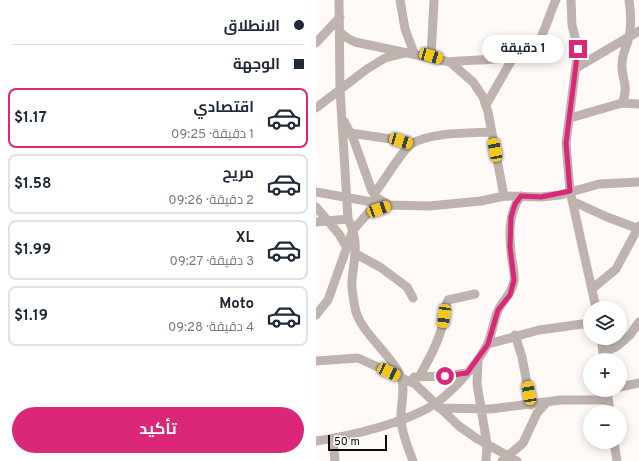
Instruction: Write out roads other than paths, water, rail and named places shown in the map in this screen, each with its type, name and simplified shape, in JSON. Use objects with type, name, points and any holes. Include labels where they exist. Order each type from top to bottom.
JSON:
[{"type":"street","points":[[339,0],[340,89],[348,218],[353,230],[356,254],[352,282],[355,310],[364,326],[401,377],[403,396],[401,420],[413,461]]},
{"type":"street","points":[[400,0],[411,53]]},
{"type":"street","points":[[431,56],[434,0]]},
{"type":"street","points":[[340,32],[355,42],[431,56],[450,62],[514,56],[528,52],[537,44],[556,0]]},
{"type":"street","points":[[565,0],[572,14]]},
{"type":"street","points":[[571,0],[572,25],[578,49],[566,143],[570,191],[595,301]]},
{"type":"street","points":[[622,103],[626,94],[626,84],[622,59],[629,38],[632,21],[629,0]]},
{"type":"street","points":[[316,43],[340,17]]},
{"type":"street","points":[[576,68],[639,31]]},
{"type":"street","points":[[316,108],[367,69],[385,58],[411,53]]},
{"type":"street","points":[[486,105],[514,56]]},
{"type":"street","points":[[450,62],[473,82],[483,97],[486,105],[504,196]]},
{"type":"street","points":[[570,118],[622,103],[639,104]]},
{"type":"street","points":[[342,117],[350,132],[367,180],[374,194],[377,198],[389,205]]},
{"type":"street","points":[[350,132],[391,138],[410,144],[436,137],[462,133],[491,132]]},
{"type":"street","points":[[374,194],[410,144]]},
{"type":"street","points":[[316,192],[347,199],[389,205],[429,206],[481,201],[504,196],[541,197],[599,184],[639,182]]},
{"type":"street","points":[[316,441],[401,420],[437,405],[467,373],[488,344],[498,310],[510,295],[514,280],[510,247],[511,217],[515,204],[521,196]]},
{"type":"street","points":[[572,201],[639,229],[616,269],[592,289]]},
{"type":"street","points":[[316,314],[328,300],[353,230],[369,212],[389,205]]},
{"type":"street","points":[[316,207],[329,221],[347,248]]},
{"type":"street","points":[[316,222],[348,218]]},
{"type":"street","points":[[356,254],[380,267],[407,287],[413,298]]},
{"type":"street","points":[[419,378],[433,353],[443,326],[445,306],[448,300],[475,294]]},
{"type":"street","points":[[607,353],[630,335],[639,322]]},
{"type":"street","points":[[488,344],[515,335],[583,324]]},
{"type":"street","points":[[515,335],[522,357],[531,405]]},
{"type":"street","points":[[316,361],[358,358],[401,377],[415,384],[459,426],[487,444],[505,458],[517,461]]},
{"type":"street","points":[[478,359],[477,384],[487,444],[486,461]]},
{"type":"street","points":[[401,377],[419,378],[467,373]]},
{"type":"street","points":[[627,386],[639,383]]},
{"type":"street","points":[[437,405],[480,409],[531,405],[583,397]]},
{"type":"street","points":[[505,458],[522,443],[537,413],[547,402]]},
{"type":"street","points":[[333,438],[335,461]]},
{"type":"street","points":[[615,449],[617,461]]}]
